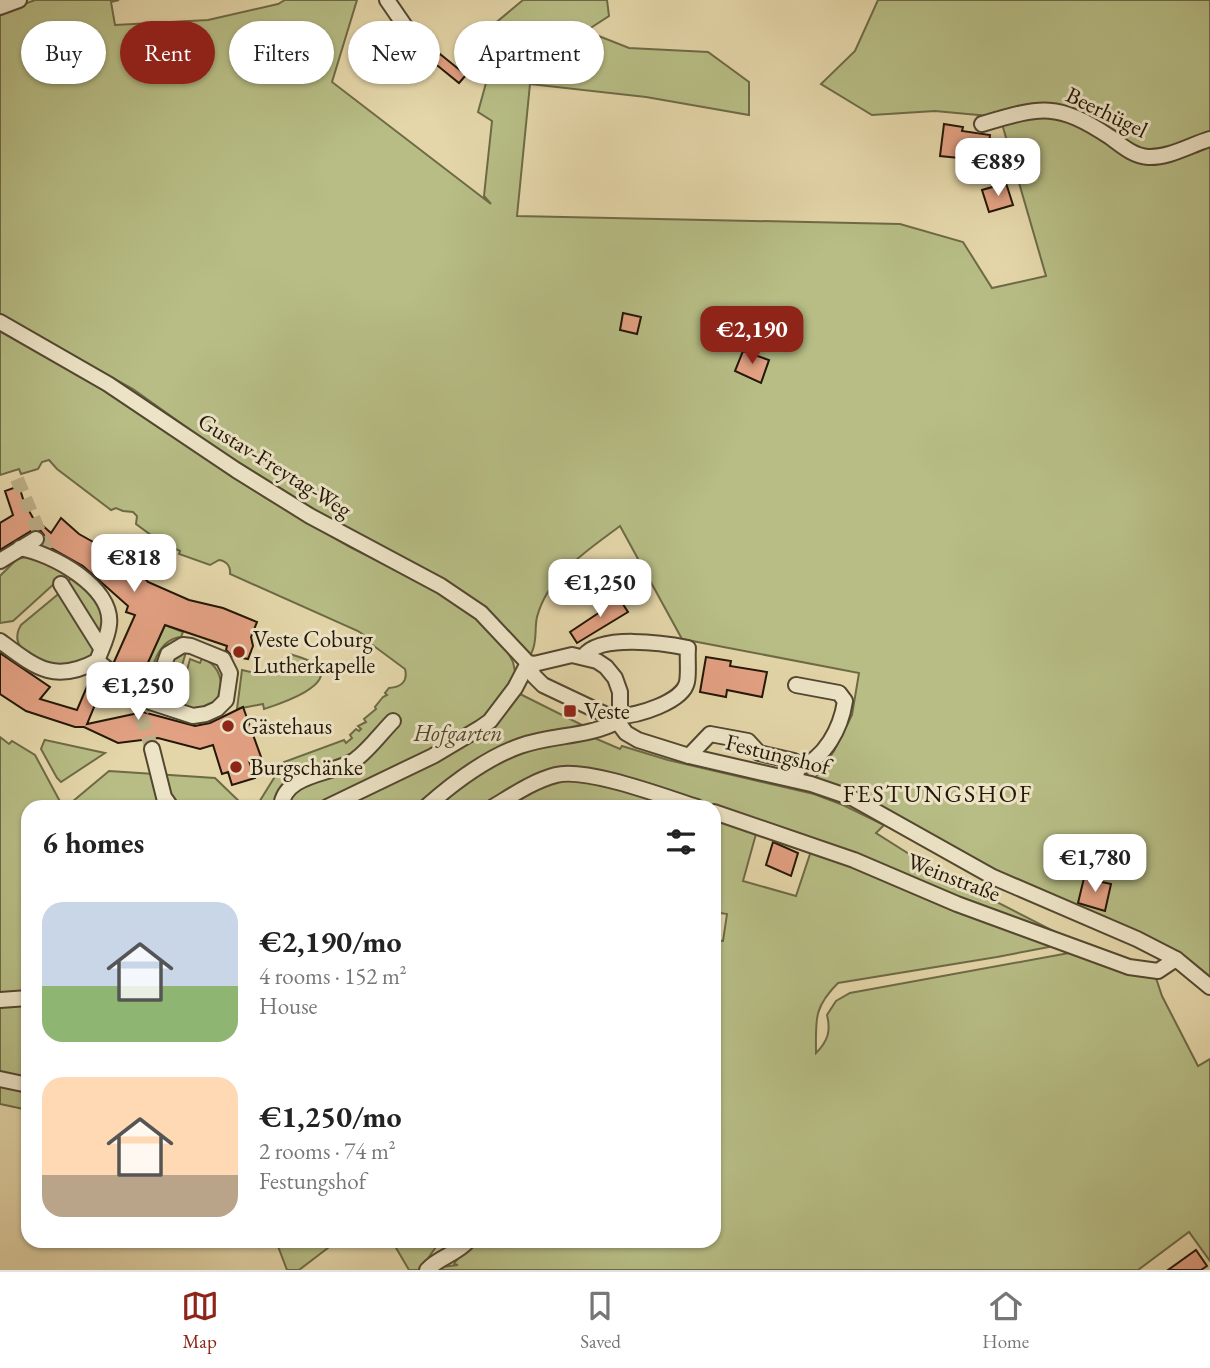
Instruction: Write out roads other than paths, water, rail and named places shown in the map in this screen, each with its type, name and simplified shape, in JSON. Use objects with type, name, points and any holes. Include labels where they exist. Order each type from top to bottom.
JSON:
[{"type":"street","points":[[0,7],[19,0]]},
{"type":"street","points":[[387,0],[401,21]]},
{"type":"street","name":"Beerhügel","points":[[982,124],[1030,110],[1049,109],[1080,121],[1144,157],[1161,157],[1210,139]]},
{"type":"street","name":"Gustav-Freytag-Weg","points":[[0,322],[108,384],[310,516],[441,586],[481,613],[506,637],[534,677],[543,685],[619,719]]},
{"type":"street","points":[[0,561],[36,539]]},
{"type":"street","points":[[0,641],[32,664],[53,672],[78,671],[99,654],[109,625],[107,607],[98,590],[40,552],[20,548]]},
{"type":"street","points":[[61,584],[99,654],[138,698],[193,716],[206,714],[217,709],[226,699],[230,673],[223,659],[183,645],[169,654],[152,699]]},
{"type":"street","points":[[434,800],[460,779],[520,746],[601,730],[619,719],[656,707],[684,690],[687,684],[688,648],[663,642],[615,643],[597,646],[588,650],[584,656]]},
{"type":"street","points":[[342,800],[433,756],[490,721],[515,688],[523,659],[534,664],[572,655],[584,656],[606,667],[621,692],[619,719]]},
{"type":"street","points":[[689,756],[709,734],[748,741],[759,753],[793,761],[796,774],[823,751],[843,714],[845,701],[839,693],[796,685]]},
{"type":"street","name":"Festungshof","points":[[619,719],[623,730],[638,740],[689,756],[796,774],[852,798],[993,877],[1137,939],[1176,959],[1210,986]]},
{"type":"street","points":[[283,800],[292,785],[355,760],[393,721]]},
{"type":"street","points":[[152,749],[167,800]]},
{"type":"street","points":[[505,800],[540,780],[559,774],[580,775],[627,785],[675,800]]},
{"type":"street","name":"Weinstraße","points":[[721,814],[854,860],[957,904],[1129,967],[1158,971],[1176,959]]},
{"type":"street","points":[[0,1000],[21,998]]},
{"type":"street","points":[[0,1079],[21,1084]]},
{"type":"street","points":[[428,1270],[462,1248]]},
{"type":"tunnel","points":[[17,479],[61,584]]},
{"type":"tunnel","points":[[152,699],[142,710],[152,749]]},
{"type":"place","name":"Veste Coburg Lutherkapelle","points":[[239,652]]},
{"type":"place","name":"Veste","points":[[570,711]]},
{"type":"place","name":"Gästehaus","points":[[228,726]]},
{"type":"place","name":"Burgschänke","points":[[236,767]]},
{"type":"district","name":"FESTUNGSHOF","points":[[938,793]]},
{"type":"park label","name":"Hofgarten","points":[[458,733]]}]
